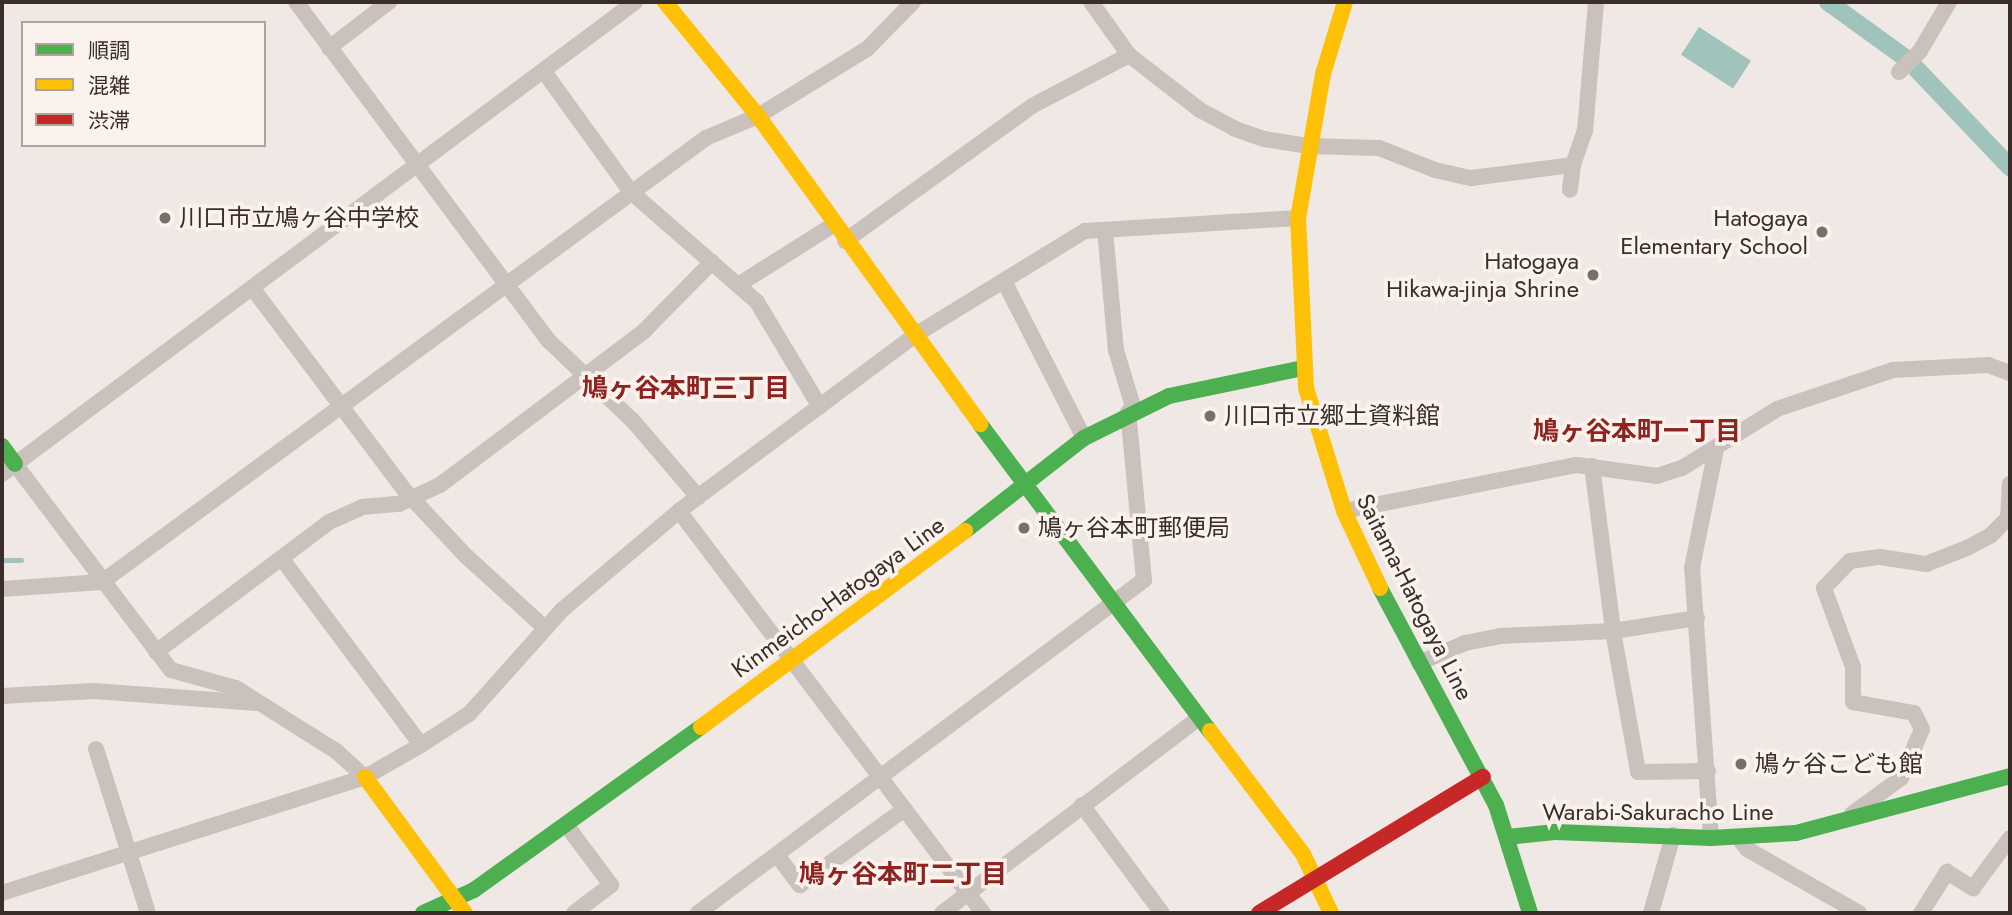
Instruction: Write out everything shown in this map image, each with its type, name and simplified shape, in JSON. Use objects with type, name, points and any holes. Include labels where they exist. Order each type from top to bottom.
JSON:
[{"type":"main road","points":[[665,2],[758,116],[833,225],[1317,877],[1331,913]]},
{"type":"main road","name":"Saitama-Hatogaya Line","points":[[1345,2],[1308,146],[1298,218],[1303,368],[1319,439],[1344,511],[1419,663],[1483,777],[1508,837],[1530,913]]},
{"type":"main road","name":"Kinmeicho-Hatogaya Line","points":[[423,913],[460,907],[1028,485],[1084,438],[1131,411],[1169,396],[1303,368]]},
{"type":"main road","points":[[2,446],[8,469]]},
{"type":"main road","name":"Warabi-Sakuracho Line","points":[[1508,837],[1555,832],[1711,838],[1796,833],[1838,824],[2010,776]]},
{"type":"main road","points":[[365,777],[460,907]]},
{"type":"main road","points":[[1259,913],[1483,777]]},
{"type":"street","points":[[296,2],[549,341],[635,422],[698,497]]},
{"type":"street","points":[[329,48],[389,2]]},
{"type":"street","points":[[365,777],[337,751],[236,688],[172,670],[8,469],[545,73],[635,2]]},
{"type":"street","points":[[2,589],[102,582],[706,138],[758,116],[867,49],[913,2]]},
{"type":"street","points":[[1091,2],[1129,55],[1200,110],[1264,139],[1308,146],[1379,148],[1435,170],[1471,177],[1573,166]]},
{"type":"street","points":[[1570,190],[1573,166],[1585,131],[1596,2]]},
{"type":"street","points":[[1899,72],[1920,51],[1950,2]]},
{"type":"street","points":[[845,241],[1032,106],[1129,55]]},
{"type":"street","points":[[545,73],[631,192],[757,302],[820,407]]},
{"type":"street","points":[[2,893],[365,777],[421,745],[469,714],[545,628],[679,511],[915,335],[1085,231],[1298,218]]},
{"type":"street","points":[[738,285],[833,225]]},
{"type":"street","points":[[698,913],[1144,580],[1131,411],[1116,350],[1105,230]]},
{"type":"street","points":[[156,652],[347,512],[412,498],[440,485],[644,331],[712,262]]},
{"type":"street","points":[[1004,281],[1084,438]]},
{"type":"street","points":[[253,289],[412,498],[465,555],[545,628]]},
{"type":"street","points":[[1344,511],[1460,485],[1592,466],[1657,476],[1716,449],[1777,410],[1894,370],[1988,365],[2010,373]]},
{"type":"street","points":[[1711,838],[1693,555],[1716,449]]},
{"type":"street","points":[[1592,466],[1613,631],[1638,772],[1708,771]]},
{"type":"street","points":[[1838,824],[1901,778],[1922,729],[1914,713],[1853,702],[1853,667],[1824,588],[1850,561],[1880,557],[1926,564],[1991,535],[2008,518],[2010,484]]},
{"type":"street","points":[[679,511],[902,811],[983,913]]},
{"type":"street","points":[[282,559],[421,745]]},
{"type":"street","points":[[1419,663],[1465,643],[1500,636],[1613,631],[1697,618]]},
{"type":"street","points":[[2,696],[94,691],[258,703]]},
{"type":"street","points":[[942,913],[1199,718]]},
{"type":"street","points":[[96,749],[148,913]]},
{"type":"street","points":[[1082,805],[1162,913]]},
{"type":"street","points":[[777,855],[800,885],[902,811]]},
{"type":"street","points":[[567,826],[611,885],[574,913]]},
{"type":"street","points":[[1651,913],[1673,835]]},
{"type":"street","points":[[1738,837],[1746,849],[1859,913]]},
{"type":"street","points":[[1921,913],[1947,872],[1973,888],[2010,838]]},
{"type":"water","points":[[1699,27],[1751,61],[1733,88],[1681,55]]},
{"type":"waterway","points":[[1828,2],[1908,60],[2010,167]]},
{"type":"waterway","points":[[2,560],[21,560]]},
{"type":"traffic: fast","points":[[965,531],[1084,438],[1169,396],[1303,368]]},
{"type":"traffic: fast","points":[[980,424],[1210,731]]},
{"type":"traffic: fast","points":[[2,446],[15,464]]},
{"type":"traffic: fast","points":[[1380,588],[1496,805],[1530,913]]},
{"type":"traffic: fast","points":[[423,913],[474,890],[701,727]]},
{"type":"traffic: fast","points":[[1508,837],[1555,832],[1711,838],[1796,833],[2010,776]]},
{"type":"traffic: slow","points":[[665,2],[758,116],[980,424]]},
{"type":"traffic: slow","points":[[1345,2],[1323,74],[1298,218],[1306,388],[1344,511],[1380,588]]},
{"type":"traffic: slow","points":[[701,727],[965,531]]},
{"type":"traffic: slow","points":[[1210,731],[1303,854],[1331,913]]},
{"type":"traffic: slow","points":[[365,777],[465,913]]},
{"type":"traffic: jam","points":[[1259,913],[1483,777]]},
{"type":"place","name":"川口市立鳩ヶ谷中学校","points":[[165,218]]},
{"type":"place","name":"Hatogaya Elementary School","points":[[1822,232]]},
{"type":"place","name":"Hatogaya Hikawa-jinja Shrine","points":[[1593,275]]},
{"type":"place","name":"川口市立郷土資料館","points":[[1210,416]]},
{"type":"place","name":"鳩ヶ谷本町郵便局","points":[[1024,528]]},
{"type":"place","name":"鳩ヶ谷こども館","points":[[1741,764]]},
{"type":"district","name":"鳩ヶ谷本町三丁目","points":[[686,389]]},
{"type":"district","name":"鳩ヶ谷本町一丁目","points":[[1637,432]]},
{"type":"district","name":"鳩ヶ谷本町二丁目","points":[[903,875]]}]
